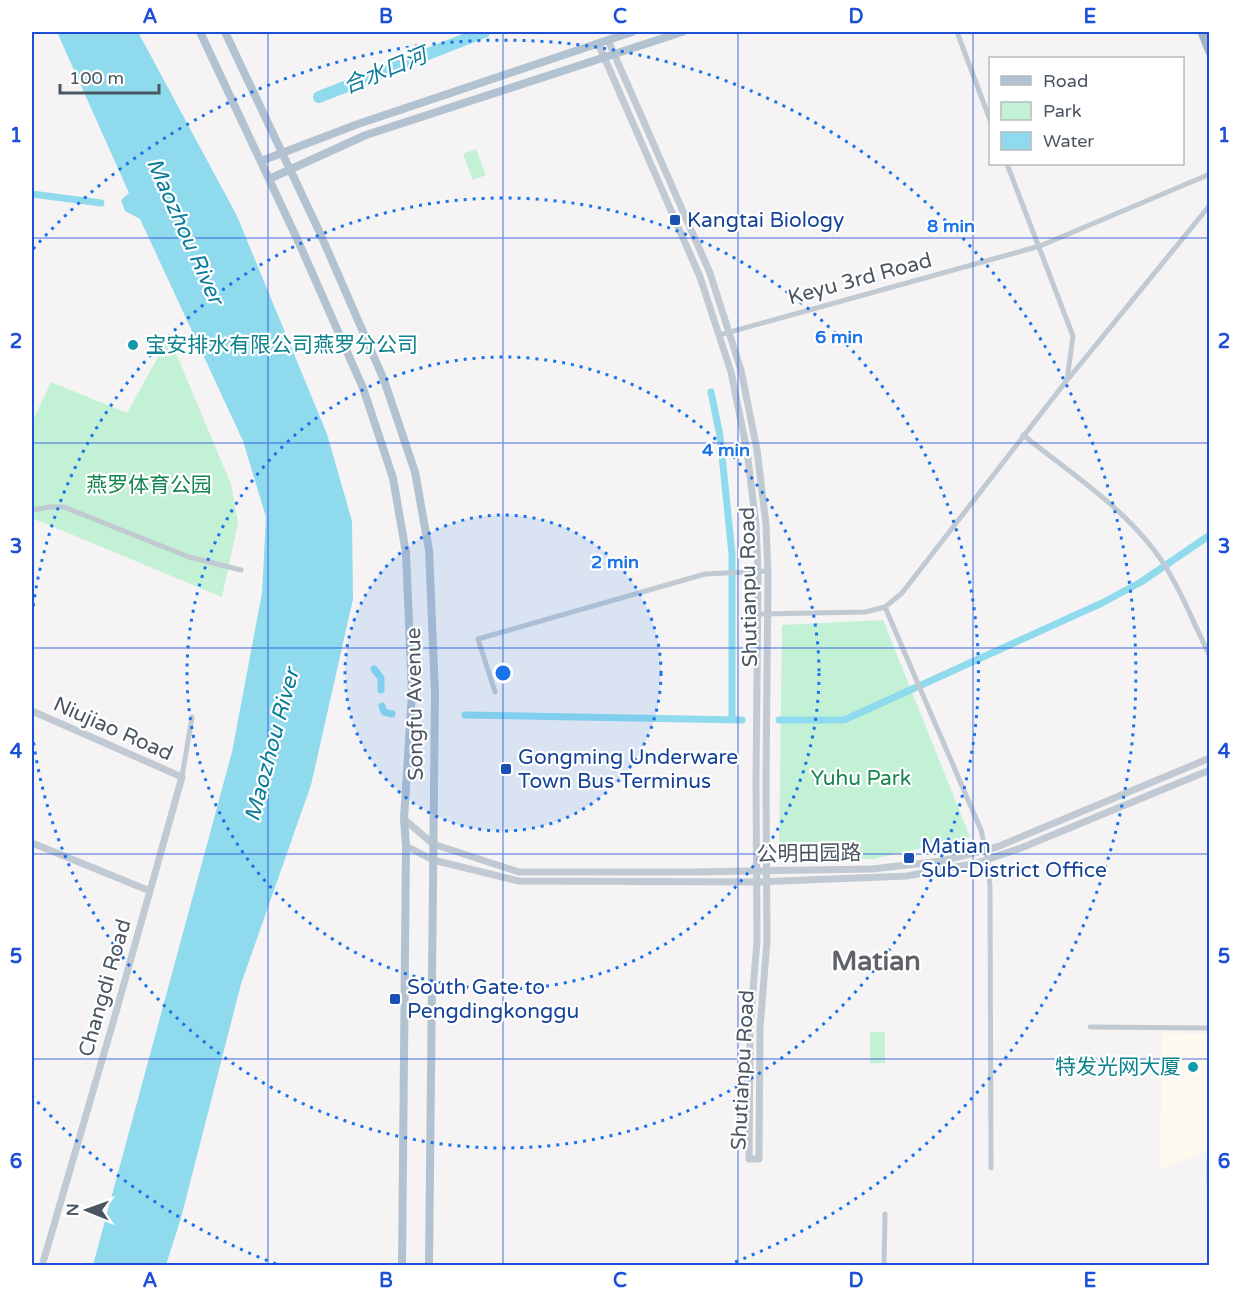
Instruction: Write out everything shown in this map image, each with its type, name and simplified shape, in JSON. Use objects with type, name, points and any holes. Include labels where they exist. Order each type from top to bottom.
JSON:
[{"type":"highway","points":[[1202,32],[1209,52]]},
{"type":"main road","name":"Songfu Avenue","points":[[200,32],[363,388],[393,478],[406,553],[412,693],[404,819],[406,846],[402,1266]]},
{"type":"main road","name":"Songfu Avenue","points":[[225,32],[290,169],[384,380],[415,472],[429,550],[435,693],[429,1266]]},
{"type":"main road","points":[[261,161],[369,120],[632,32]]},
{"type":"main road","points":[[269,179],[366,135],[682,32]]},
{"type":"street","points":[[957,32],[989,117]]},
{"type":"street","name":"Shutianpu Road","points":[[598,43],[700,277],[731,372],[747,451],[756,525],[758,572],[757,941],[750,1027],[749,1159],[759,1159],[760,1028],[767,941],[768,571],[766,524],[758,450],[741,370],[710,273],[608,40]]},
{"type":"street","points":[[1007,165],[1073,336],[1067,380]]},
{"type":"street","name":"Keyu 3rd Road","points":[[719,335],[1039,247],[1209,174]]},
{"type":"street","points":[[758,614],[865,612],[885,607],[902,593],[1023,435],[1209,205]]},
{"type":"street","points":[[1023,435],[1112,505],[1155,551],[1170,575],[1209,656]]},
{"type":"street","points":[[32,510],[64,507],[189,557],[241,570]]},
{"type":"street","points":[[495,692],[478,639],[705,574],[768,571]]},
{"type":"street","points":[[885,607],[981,830],[988,860],[991,1168]]},
{"type":"street","name":"Niujiao Road","points":[[32,711],[182,777]]},
{"type":"street","name":"Changdi Road","points":[[42,1266],[182,777],[192,717]]},
{"type":"street","name":"公明田园路","points":[[404,819],[433,844],[519,872],[872,869],[942,861],[986,850],[1018,839],[1209,758]]},
{"type":"street","name":"公明田园路","points":[[406,846],[433,860],[519,881],[766,882],[907,876],[988,860],[1021,849],[1209,770]]},
{"type":"street","points":[[32,843],[150,891]]},
{"type":"street","points":[[1090,1027],[1209,1028]]},
{"type":"street","points":[[1209,1162],[1209,1244]]},
{"type":"street","points":[[884,1266],[885,1214]]},
{"type":"shaded area","points":[[1162,1033],[1209,1034],[1210,1150],[1160,1170]]},
{"type":"green space","points":[[476,149],[486,175],[473,180],[463,154]]},
{"type":"green space","name":"燕罗体育公园","points":[[169,337],[231,484],[238,523],[222,597],[32,518],[32,422],[51,382],[127,413]]},
{"type":"green space","name":"Yuhu Park","points":[[883,620],[970,837],[873,859],[779,860],[782,625]]},
{"type":"green space","points":[[870,1032],[885,1032],[885,1063],[870,1063]]},
{"type":"water","name":"Maozhou River","points":[[57,32],[138,32],[237,216],[327,434],[352,521],[353,599],[311,785],[241,984],[181,1218],[166,1265],[93,1265],[232,752],[262,593],[266,517],[243,441],[140,219],[125,211],[121,200],[129,193]]},
{"type":"waterway","name":"合水口河","points":[[319,97],[484,32]]},
{"type":"waterway","points":[[32,194],[101,203]]},
{"type":"waterway","points":[[711,392],[720,436],[732,554],[732,720]]},
{"type":"waterway","points":[[779,720],[844,720],[1102,603],[1141,582],[1210,535]]},
{"type":"waterway","points":[[374,669],[381,678],[381,690]]},
{"type":"waterway","points":[[382,706],[384,712],[392,714]]},
{"type":"waterway","points":[[465,715],[742,720]]},
{"type":"railway","points":[[1208,32],[1210,36]]},
{"type":"place","name":"Kangtai Biology","points":[[675,220]]},
{"type":"place","name":"宝安排水有限公司燕罗分公司","points":[[133,345]]},
{"type":"place","name":"Gongming Underware Town Bus Terminus","points":[[506,769]]},
{"type":"place","name":"Matian Sub-District Office","points":[[909,858]]},
{"type":"place","name":"South Gate to Pengdingkonggu","points":[[395,999]]},
{"type":"place","name":"特发光网大厦","points":[[1193,1067]]},
{"type":"district","name":"Matian","points":[[876,961]]}]
